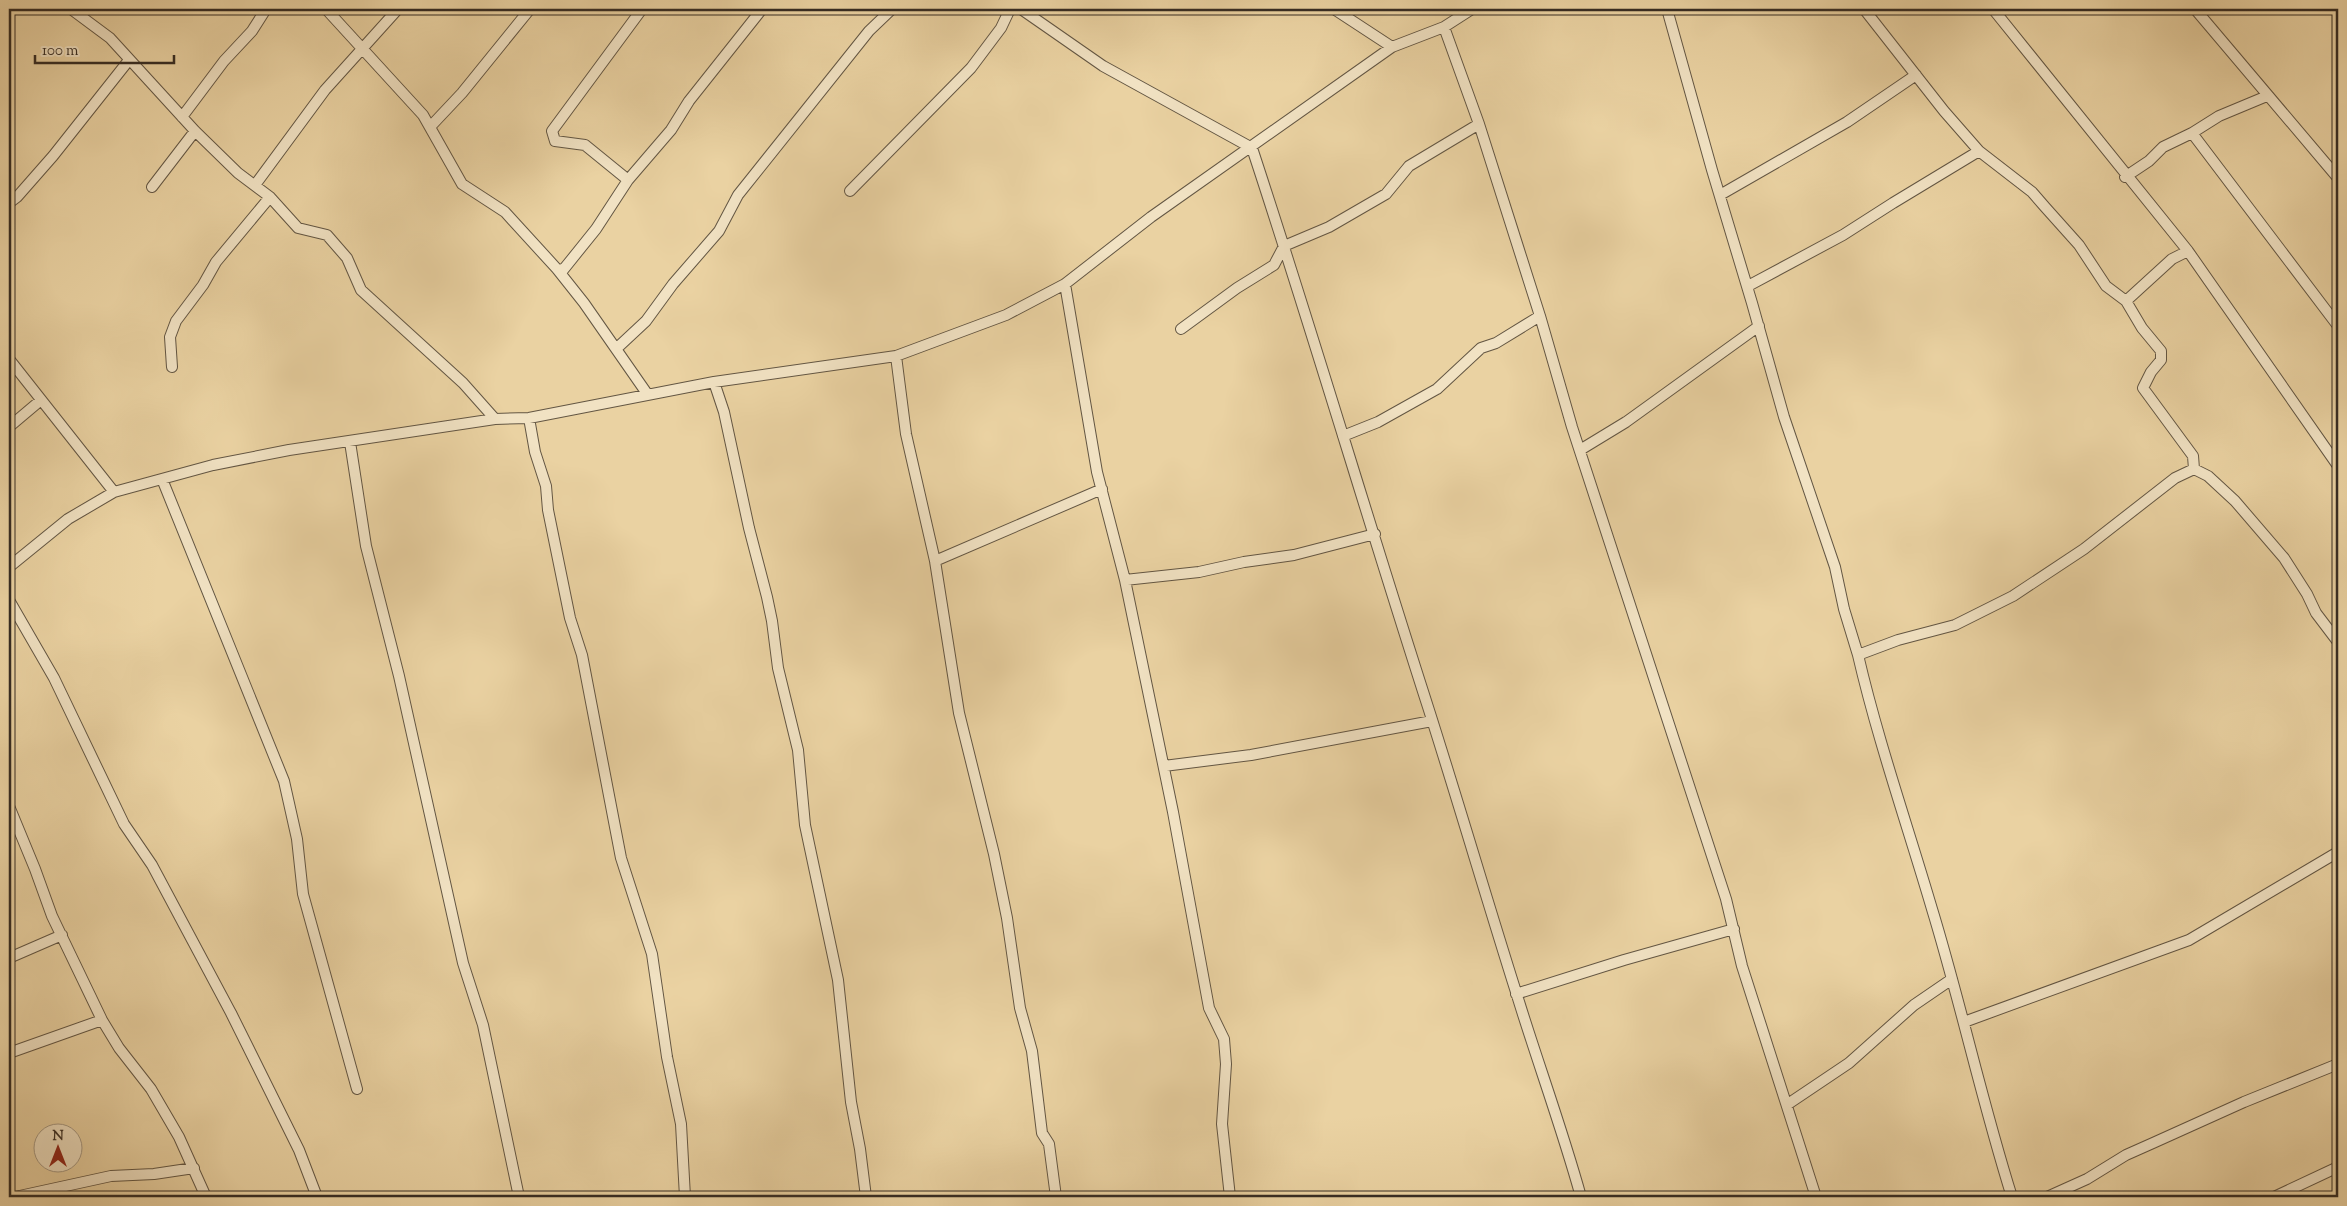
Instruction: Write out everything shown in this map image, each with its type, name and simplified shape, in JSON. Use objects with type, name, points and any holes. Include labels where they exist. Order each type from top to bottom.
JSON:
[{"type":"street","points":[[71,9],[110,38],[194,131],[238,173],[270,197],[298,228],[327,235],[346,258],[361,290],[463,383],[496,419]]},
{"type":"street","points":[[182,117],[224,61],[252,31],[266,9]]},
{"type":"street","points":[[326,9],[422,115],[462,184],[505,212],[557,269],[584,303],[648,395]]},
{"type":"street","points":[[255,186],[326,90],[398,9]]},
{"type":"street","points":[[430,127],[462,93],[530,9]]},
{"type":"street","points":[[628,180],[585,145],[555,142],[552,131],[642,9]]},
{"type":"street","points":[[557,269],[563,270],[596,229],[628,180],[671,130],[689,101],[762,9]]},
{"type":"street","points":[[616,349],[646,321],[673,284],[719,231],[738,195],[869,31],[892,9]]},
{"type":"street","points":[[850,191],[971,68],[1002,28],[1010,9]]},
{"type":"street","points":[[1021,9],[1103,66],[1252,148],[1323,366],[1516,994],[1565,1139],[1581,1197]]},
{"type":"street","points":[[1334,9],[1392,47]]},
{"type":"street","points":[[9,567],[68,519],[114,492],[213,465],[289,450],[496,419],[529,418],[714,382],[896,356],[1006,315],[1065,284],[1151,217],[1252,148],[1392,47],[1444,27],[1472,9]]},
{"type":"street","points":[[1667,9],[1748,286],[1784,418],[1835,567],[1844,610],[1904,822],[1932,908],[1964,1022],[1984,1105],[2012,1197]]},
{"type":"street","points":[[1864,9],[1944,111],[1980,151],[2032,192],[2079,245],[2106,286],[2126,301],[2142,328],[2161,351],[2161,360],[2151,372],[2143,388],[2193,456],[2194,469]]},
{"type":"street","points":[[1993,9],[2188,252],[2338,466]]},
{"type":"street","points":[[2195,9],[2338,178]]},
{"type":"street","points":[[1444,27],[1478,124],[1540,316],[1580,450],[1734,929],[1742,966],[1788,1104],[1816,1197]]},
{"type":"street","points":[[9,203],[17,197],[53,156],[129,60]]},
{"type":"street","points":[[1720,195],[1847,122],[1916,75]]},
{"type":"street","points":[[2126,177],[2148,161],[2163,146],[2192,133],[2219,116],[2267,96]]},
{"type":"street","points":[[1181,329],[1237,288],[1274,265],[1284,246],[1329,227],[1386,194],[1409,166],[1478,124]]},
{"type":"street","points":[[152,187],[194,131]]},
{"type":"street","points":[[2192,133],[2338,326]]},
{"type":"street","points":[[1748,286],[1843,235],[1892,203],[1980,151]]},
{"type":"street","points":[[172,368],[170,337],[176,322],[208,277],[216,262],[270,197]]},
{"type":"street","points":[[2126,301],[2172,259],[2188,252]]},
{"type":"street","points":[[1065,284],[1076,359],[1102,489],[1125,580],[1164,766],[1209,1008],[1224,1039],[1226,1064],[1222,1124],[1224,1152],[1230,1180],[1230,1197]]},
{"type":"street","points":[[1343,436],[1378,422],[1437,389],[1481,348],[1496,343],[1540,316]]},
{"type":"street","points":[[1580,450],[1626,422],[1759,326]]},
{"type":"street","points":[[896,356],[906,434],[934,561],[959,714],[1003,900],[1020,1008],[1032,1051],[1042,1134],[1049,1144],[1056,1197]]},
{"type":"street","points":[[9,360],[114,492]]},
{"type":"street","points":[[714,382],[724,412],[748,528],[767,597],[778,668],[798,750],[805,825],[838,980],[851,1102],[860,1149],[866,1197]]},
{"type":"street","points":[[9,428],[41,400]]},
{"type":"street","points":[[529,418],[535,452],[546,486],[548,510],[570,618],[582,655],[621,858],[652,954],[667,1057],[681,1124],[685,1197]]},
{"type":"street","points":[[350,442],[366,546],[399,676],[463,964],[483,1025],[518,1197]]},
{"type":"street","points":[[2194,469],[2208,476],[2235,501],[2284,558],[2307,594],[2316,613],[2338,642]]},
{"type":"street","points":[[1858,655],[1898,640],[1955,625],[2013,596],[2084,549],[2175,478],[2194,469]]},
{"type":"street","points":[[162,479],[284,781],[297,840],[303,894],[357,1089]]},
{"type":"street","points":[[934,561],[1102,489]]},
{"type":"street","points":[[1125,580],[1199,572],[1244,562],[1294,555],[1375,534]]},
{"type":"street","points":[[9,600],[54,678],[124,824],[152,865],[231,1013],[299,1150],[317,1197]]},
{"type":"street","points":[[1164,766],[1260,753],[1432,721]]},
{"type":"street","points":[[9,806],[52,916],[102,1020],[119,1048],[151,1089],[180,1137],[206,1197]]},
{"type":"street","points":[[1964,1022],[2189,940],[2338,852]]},
{"type":"street","points":[[1516,994],[1624,960],[1734,929]]},
{"type":"street","points":[[9,958],[62,935]]},
{"type":"street","points":[[1788,1104],[1849,1063],[1914,1005],[1952,979]]},
{"type":"street","points":[[9,1052],[102,1020]]},
{"type":"street","points":[[2047,1197],[2087,1179],[2144,1147],[2244,1102],[2338,1064]]},
{"type":"street","points":[[2274,1197],[2338,1167]]},
{"type":"street","points":[[15,1197],[111,1176],[154,1174],[194,1168]]}]
